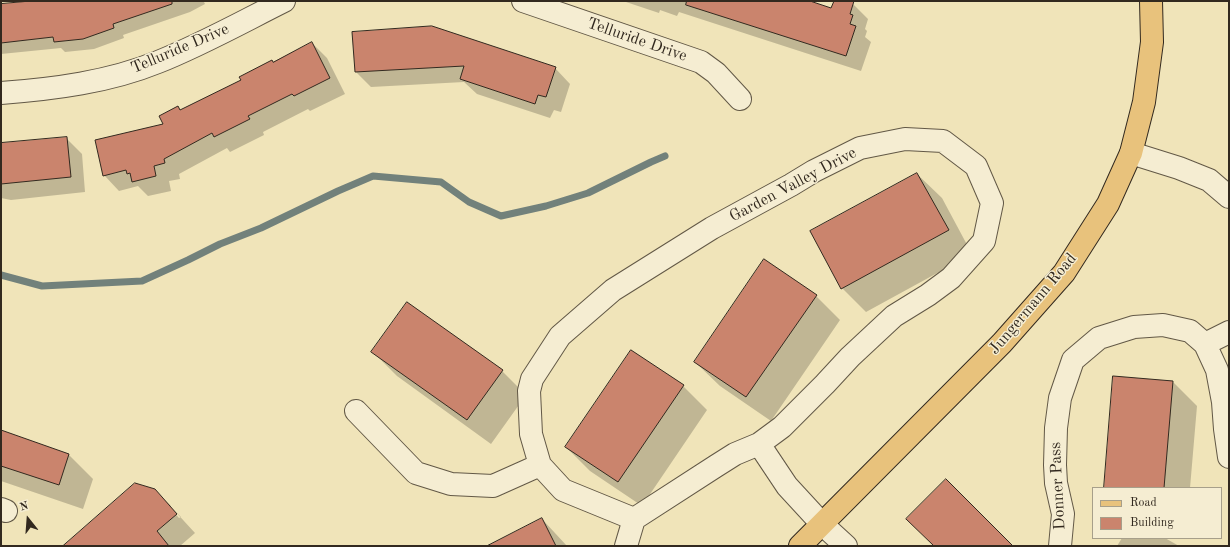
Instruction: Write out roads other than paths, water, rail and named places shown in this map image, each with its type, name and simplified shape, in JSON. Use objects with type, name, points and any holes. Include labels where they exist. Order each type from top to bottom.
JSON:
[{"type":"main road","name":"Jungermann Road","points":[[800,546],[1002,343],[1064,273],[1108,204],[1131,153],[1144,102],[1152,42],[1151,1]]},
{"type":"street","name":"Telluride Drive","points":[[1,93],[76,85],[157,63],[284,1]]},
{"type":"street","name":"Telluride Drive","points":[[523,1],[701,62],[716,73],[740,99]]},
{"type":"street","name":"Garden Valley Drive","points":[[904,138],[943,141],[976,166],[992,203],[984,241],[951,278],[928,295],[894,316],[850,356],[825,384],[782,426],[759,444],[735,454],[634,519],[563,490],[540,465],[531,434],[529,391],[532,379],[560,336],[613,290],[712,228],[814,171],[860,148],[904,138]]},
{"type":"street","points":[[1131,153],[1179,168],[1209,180],[1229,197]]},
{"type":"street","name":"Donner Pass","points":[[1060,546],[1063,514],[1056,483],[1056,428],[1060,398],[1073,360],[1099,338],[1134,327],[1163,324],[1190,331],[1205,344],[1217,370],[1223,402],[1229,457]]},
{"type":"street","points":[[1205,344],[1229,332]]},
{"type":"street","points":[[356,411],[416,473],[452,484],[493,486],[540,465]]},
{"type":"street","points":[[759,444],[787,486],[822,524],[846,546]]},
{"type":"street","points":[[626,546],[634,519]]},
{"type":"waterway","points":[[1,275],[42,286],[142,281],[220,244],[261,228],[373,176],[441,182],[469,202],[501,216],[546,206],[588,193],[665,156]]}]
